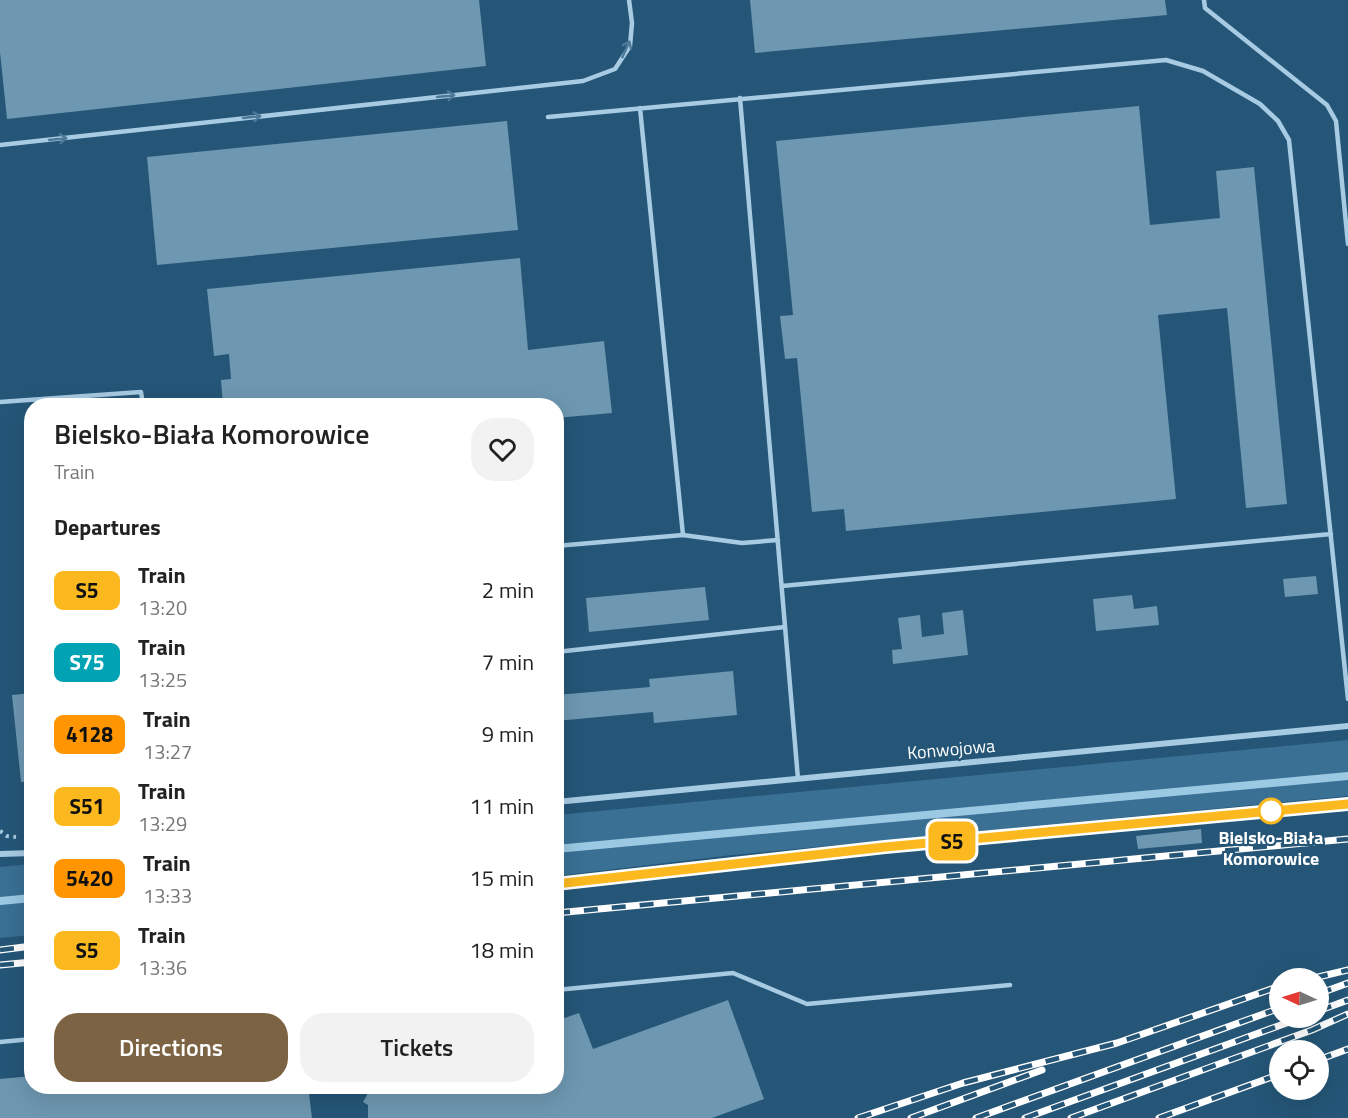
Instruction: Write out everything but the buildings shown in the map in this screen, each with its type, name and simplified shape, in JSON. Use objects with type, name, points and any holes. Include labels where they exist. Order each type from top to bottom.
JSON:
[{"type":"street","name":"Konwojowa","points":[[564,801],[1348,726]]},
{"type":"street","points":[[0,854],[24,853]]},
{"type":"lane","points":[[0,145],[583,81],[615,69],[630,46],[632,23],[629,0]]},
{"type":"lane","points":[[1204,0],[1205,8],[1327,105],[1336,122],[1348,244]]},
{"type":"lane","points":[[548,117],[1166,60],[1203,71],[1260,104],[1278,121],[1289,140],[1348,699]]},
{"type":"lane","points":[[740,98],[798,779]]},
{"type":"lane","points":[[640,108],[683,536]]},
{"type":"lane","points":[[56,398],[141,392],[142,398]]},
{"type":"lane","points":[[0,402],[24,400]]},
{"type":"lane","points":[[782,586],[1331,534]]},
{"type":"lane","points":[[564,545],[683,536],[742,543],[778,540]]},
{"type":"lane","points":[[564,651],[785,627]]},
{"type":"lane","points":[[564,989],[733,973],[807,1004],[1010,985]]},
{"type":"lane","points":[[0,1042],[24,1040]]},
{"type":"shaded area","points":[[1348,740],[1348,796],[732,855],[564,875],[564,814]]},
{"type":"shaded area","points":[[24,865],[24,936],[0,938],[0,867]]},
{"type":"waterway","points":[[564,848],[1348,776]]},
{"type":"waterway","points":[[0,901],[24,899]]},
{"type":"railway","points":[[564,883],[885,847],[1348,804]]},
{"type":"railway","points":[[564,912],[1348,839]]},
{"type":"railway","points":[[0,950],[24,947]]},
{"type":"railway","points":[[0,965],[24,963]]},
{"type":"railway","points":[[1329,974],[1348,970]]},
{"type":"railway","points":[[1329,990],[1348,983]]},
{"type":"railway","points":[[858,1118],[963,1083],[1117,1043],[1269,990]]},
{"type":"railway","points":[[1329,1007],[1348,1000]]},
{"type":"railway","points":[[976,1118],[1269,1012]]},
{"type":"railway","points":[[1071,1118],[1312,1030],[1348,1014]]},
{"type":"railway","points":[[1025,1118],[1273,1028]]},
{"type":"railway","points":[[1329,1056],[1348,1049]]},
{"type":"railway","points":[[911,1118],[1042,1070]]},
{"type":"railway","points":[[1159,1118],[1269,1078]]},
{"type":"train","name":"S5","points":[[564,883],[885,847],[1348,804]]},
{"type":"place","name":"Bielsko-Biała Komorowice","points":[[1271,811]]}]
